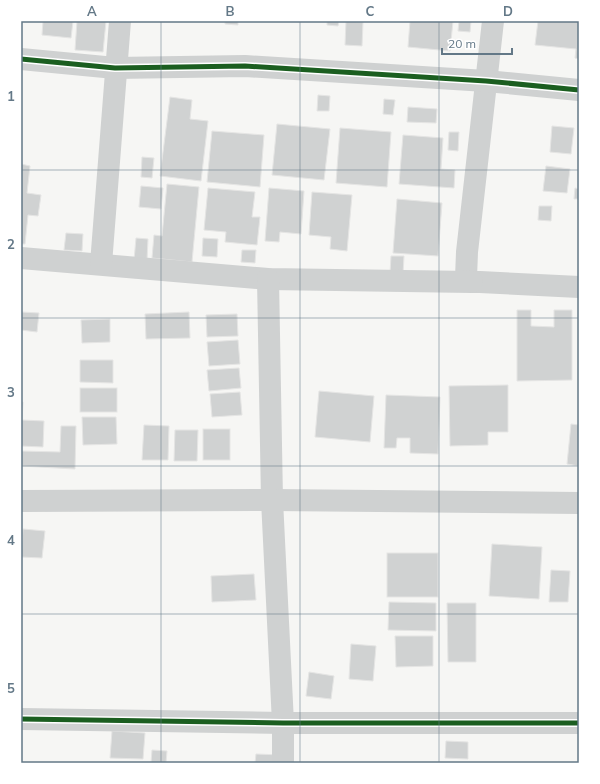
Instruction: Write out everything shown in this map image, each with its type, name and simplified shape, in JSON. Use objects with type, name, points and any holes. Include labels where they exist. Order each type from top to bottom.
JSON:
[{"type":"street","points":[[101,264],[115,68],[120,21]]},
{"type":"street","points":[[472,282],[466,278],[465,270],[493,21]]},
{"type":"street","points":[[21,59],[115,68],[245,66],[486,81],[579,90]]},
{"type":"street","points":[[21,258],[268,279],[472,282],[579,287]]},
{"type":"street","points":[[268,279],[272,500],[283,723],[283,763]]},
{"type":"street","points":[[21,501],[272,500],[579,503]]},
{"type":"street","points":[[21,719],[283,723],[579,723]]},
{"type":"building","points":[[43,21],[73,21],[71,38],[42,35]]},
{"type":"building","points":[[77,21],[106,21],[103,52],[75,50]]},
{"type":"building","points":[[225,21],[238,21],[238,25],[225,24]]},
{"type":"building","points":[[327,21],[339,21],[338,26],[327,25]]},
{"type":"building","points":[[346,21],[363,22],[362,46],[345,45]]},
{"type":"building","points":[[410,21],[453,21],[450,51],[408,47]]},
{"type":"building","points":[[459,21],[471,21],[470,32],[458,31]]},
{"type":"building","points":[[538,21],[579,21],[579,59],[575,58],[576,49],[535,45]]},
{"type":"building","points":[[318,95],[330,96],[329,111],[317,111]]},
{"type":"building","points":[[170,97],[192,100],[190,119],[208,121],[201,181],[160,176]]},
{"type":"building","points":[[384,99],[395,100],[393,115],[383,114]]},
{"type":"building","points":[[408,107],[437,109],[436,123],[407,122]]},
{"type":"building","points":[[277,124],[330,129],[324,180],[272,175]]},
{"type":"building","points":[[552,126],[574,128],[571,154],[550,152]]},
{"type":"building","points":[[340,128],[391,132],[387,187],[336,183]]},
{"type":"building","points":[[212,131],[264,135],[260,187],[207,182]]},
{"type":"building","points":[[449,132],[459,132],[458,151],[448,150]]},
{"type":"building","points":[[403,135],[443,138],[441,169],[455,170],[454,188],[399,184]]},
{"type":"building","points":[[142,157],[154,158],[152,178],[141,177]]},
{"type":"building","points":[[21,164],[30,166],[27,193],[41,195],[38,216],[28,215],[25,244],[21,244]]},
{"type":"building","points":[[546,166],[570,169],[567,193],[543,191]]},
{"type":"building","points":[[167,184],[199,187],[192,262],[152,258],[154,235],[162,236]]},
{"type":"building","points":[[141,186],[163,188],[161,209],[139,207]]},
{"type":"building","points":[[208,188],[255,192],[252,217],[260,217],[257,245],[225,242],[226,232],[204,230]]},
{"type":"building","points":[[269,188],[304,191],[301,234],[280,232],[279,242],[265,241]]},
{"type":"building","points":[[575,188],[579,189],[579,199],[574,199]]},
{"type":"building","points":[[312,192],[352,195],[347,251],[330,249],[331,237],[309,235]]},
{"type":"building","points":[[397,199],[442,203],[438,256],[393,253]]},
{"type":"building","points":[[539,206],[552,206],[551,221],[538,220]]},
{"type":"building","points":[[66,233],[83,234],[82,251],[64,250]]},
{"type":"building","points":[[136,238],[148,239],[147,261],[134,260]]},
{"type":"building","points":[[203,238],[218,239],[217,257],[202,256]]},
{"type":"building","points":[[242,250],[256,250],[255,263],[241,262]]},
{"type":"building","points":[[391,256],[404,256],[403,274],[390,273]]},
{"type":"building","points":[[517,310],[531,310],[531,326],[554,327],[554,310],[572,310],[572,380],[517,381]]},
{"type":"building","points":[[21,312],[39,313],[37,332],[21,330]]},
{"type":"building","points":[[189,312],[190,338],[146,339],[145,314]]},
{"type":"building","points":[[237,314],[238,336],[207,337],[206,315]]},
{"type":"building","points":[[110,319],[110,342],[82,343],[81,320]]},
{"type":"building","points":[[238,340],[240,364],[209,366],[207,342]]},
{"type":"building","points":[[80,360],[113,360],[113,383],[80,382]]},
{"type":"building","points":[[239,368],[241,388],[209,391],[207,370]]},
{"type":"building","points":[[508,385],[508,432],[488,432],[488,445],[450,446],[449,386]]},
{"type":"building","points":[[80,388],[117,388],[117,412],[80,412]]},
{"type":"building","points":[[319,391],[374,396],[370,442],[315,437]]},
{"type":"building","points":[[240,392],[242,415],[212,417],[210,394]]},
{"type":"building","points":[[386,395],[440,397],[438,454],[410,453],[410,438],[397,438],[396,448],[384,448]]},
{"type":"building","points":[[21,402],[23,402],[22,420],[44,421],[43,447],[21,446]]},
{"type":"building","points":[[82,417],[116,417],[117,444],[83,445]]},
{"type":"building","points":[[571,424],[579,425],[579,466],[567,464]]},
{"type":"building","points":[[144,425],[169,426],[168,460],[142,460]]},
{"type":"building","points":[[61,426],[76,426],[75,469],[21,466],[21,451],[60,452]]},
{"type":"building","points":[[203,429],[230,429],[230,460],[203,460]]},
{"type":"building","points":[[175,430],[198,430],[197,461],[174,461]]},
{"type":"building","points":[[23,529],[45,531],[42,558],[21,557]]},
{"type":"building","points":[[492,544],[542,547],[539,599],[489,596]]},
{"type":"building","points":[[387,553],[438,553],[438,597],[387,597]]},
{"type":"building","points":[[551,570],[570,571],[568,602],[549,602]]},
{"type":"building","points":[[254,574],[256,600],[212,602],[211,576]]},
{"type":"building","points":[[389,602],[436,603],[436,631],[388,630]]},
{"type":"building","points":[[447,603],[476,603],[476,662],[448,662]]},
{"type":"building","points":[[395,636],[433,636],[433,666],[396,667]]},
{"type":"building","points":[[351,644],[376,646],[373,681],[349,679]]},
{"type":"building","points":[[309,672],[334,676],[331,699],[306,696]]},
{"type":"building","points":[[112,731],[145,733],[143,759],[110,758]]},
{"type":"building","points":[[446,741],[468,742],[468,759],[445,758]]},
{"type":"building","points":[[152,750],[167,751],[166,763],[151,763]]},
{"type":"building","points":[[256,754],[281,755],[280,763],[255,763]]},
{"type":"cycle path","points":[[21,59],[115,68],[245,66],[486,81],[579,90]]},
{"type":"cycle path","points":[[21,719],[283,723],[579,723]]}]
